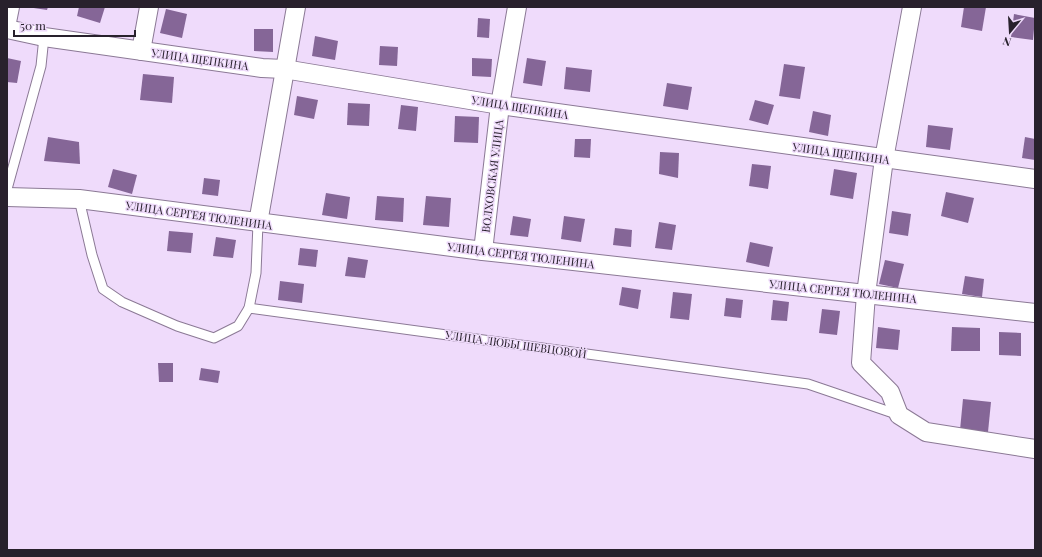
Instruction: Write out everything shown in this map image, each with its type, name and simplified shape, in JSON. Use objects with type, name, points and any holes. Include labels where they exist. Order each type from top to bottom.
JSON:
[{"type":"street","points":[[7,22],[10,7]]},
{"type":"street","points":[[141,50],[149,7]]},
{"type":"street","points":[[258,223],[296,7]]},
{"type":"street","name":"ВОЛХОВСКАЯ УЛИЦА","points":[[483,251],[500,105],[517,7]]},
{"type":"street","points":[[899,415],[890,392],[861,363],[866,294],[884,160],[912,7]]},
{"type":"street","name":"УЛИЦА ЩЕПКИНА","points":[[7,29],[44,37],[262,68],[284,69],[500,105],[884,160],[1035,179]]},
{"type":"street","name":"УЛИЦА СЕРГЕЯ ТЮЛЕНИНА","points":[[7,197],[79,199],[483,251],[1035,313]]},
{"type":"street","name":"УЛИЦА ЛЮБЫ ШЕВЦОВОЙ","points":[[899,415],[926,432],[1035,449]]},
{"type":"lane","points":[[7,189],[41,66],[44,37]]},
{"type":"lane","points":[[79,199],[92,255],[103,289],[122,302],[177,326],[214,338],[238,326],[249,308],[256,273],[258,223]]},
{"type":"lane","name":"УЛИЦА ЛЮБЫ ШЕВЦОВОЙ","points":[[249,308],[808,384],[899,415]]},
{"type":"building","points":[[27,7],[48,7],[47,10]]},
{"type":"building","points":[[79,7],[105,7],[100,23],[77,16]]},
{"type":"building","points":[[964,7],[986,7],[982,31],[961,27]]},
{"type":"building","points":[[166,9],[187,14],[182,38],[160,33]]},
{"type":"building","points":[[1014,14],[1035,18],[1033,40],[1011,37]]},
{"type":"building","points":[[478,18],[490,19],[489,38],[477,37]]},
{"type":"building","points":[[254,29],[273,29],[273,52],[254,51]]},
{"type":"building","points":[[315,36],[338,41],[335,60],[312,56]]},
{"type":"building","points":[[380,46],[398,47],[397,66],[379,65]]},
{"type":"building","points":[[7,58],[21,61],[17,83],[7,82]]},
{"type":"building","points":[[472,58],[492,59],[491,77],[472,76]]},
{"type":"building","points":[[527,58],[546,61],[542,86],[523,83]]},
{"type":"building","points":[[784,64],[805,67],[800,99],[779,96]]},
{"type":"building","points":[[566,67],[592,70],[590,92],[564,89]]},
{"type":"building","points":[[143,74],[174,77],[172,103],[140,100]]},
{"type":"building","points":[[667,83],[692,87],[688,110],[663,106]]},
{"type":"building","points":[[297,96],[318,100],[314,119],[294,115]]},
{"type":"building","points":[[755,100],[774,105],[768,125],[749,120]]},
{"type":"building","points":[[348,103],[370,104],[369,126],[347,125]]},
{"type":"building","points":[[401,105],[418,107],[416,131],[398,129]]},
{"type":"building","points":[[813,111],[831,115],[828,136],[809,132]]},
{"type":"building","points":[[455,116],[479,117],[478,143],[454,142]]},
{"type":"building","points":[[928,125],[953,128],[950,150],[926,147]]},
{"type":"building","points":[[48,137],[79,142],[80,164],[44,161]]},
{"type":"building","points":[[1025,137],[1035,139],[1035,160],[1022,158]]},
{"type":"building","points":[[575,139],[591,139],[590,158],[574,157]]},
{"type":"building","points":[[660,152],[679,153],[678,178],[659,174]]},
{"type":"building","points":[[752,164],[771,166],[768,189],[749,186]]},
{"type":"building","points":[[113,169],[137,175],[132,194],[108,187]]},
{"type":"building","points":[[834,169],[857,173],[853,199],[830,195]]},
{"type":"building","points":[[204,178],[220,180],[218,196],[202,194]]},
{"type":"building","points":[[946,192],[974,198],[968,223],[941,216]]},
{"type":"building","points":[[326,193],[350,197],[347,219],[322,215]]},
{"type":"building","points":[[377,196],[404,198],[403,222],[375,220]]},
{"type":"building","points":[[426,196],[451,198],[449,227],[423,225]]},
{"type":"building","points":[[892,211],[911,214],[908,236],[889,233]]},
{"type":"building","points":[[513,216],[531,219],[528,237],[510,235]]},
{"type":"building","points":[[564,216],[585,219],[581,242],[561,239]]},
{"type":"building","points":[[659,222],[676,225],[672,250],[655,248]]},
{"type":"building","points":[[615,228],[632,230],[631,247],[613,245]]},
{"type":"building","points":[[169,231],[193,233],[191,253],[167,251]]},
{"type":"building","points":[[216,237],[236,240],[233,258],[213,256]]},
{"type":"building","points":[[750,242],[773,247],[769,267],[746,262]]},
{"type":"building","points":[[300,248],[318,250],[316,267],[298,265]]},
{"type":"building","points":[[348,257],[368,260],[365,278],[345,276]]},
{"type":"building","points":[[885,260],[904,264],[898,288],[879,284]]},
{"type":"building","points":[[965,276],[984,279],[982,297],[962,294]]},
{"type":"building","points":[[280,281],[304,284],[302,303],[278,300]]},
{"type":"building","points":[[622,287],[641,290],[638,309],[619,305]]},
{"type":"building","points":[[673,292],[692,294],[689,320],[670,318]]},
{"type":"building","points":[[726,298],[743,300],[741,318],[724,316]]},
{"type":"building","points":[[773,300],[789,302],[787,321],[771,320]]},
{"type":"building","points":[[822,309],[840,311],[837,335],[819,333]]},
{"type":"building","points":[[878,327],[900,330],[898,350],[876,348]]},
{"type":"building","points":[[952,327],[980,328],[980,351],[951,351]]},
{"type":"building","points":[[999,332],[1021,333],[1021,356],[999,355]]},
{"type":"building","points":[[158,363],[173,363],[173,382],[159,382]]},
{"type":"building","points":[[201,368],[220,371],[218,383],[199,380]]},
{"type":"building","points":[[963,399],[991,402],[988,432],[960,430]]}]
